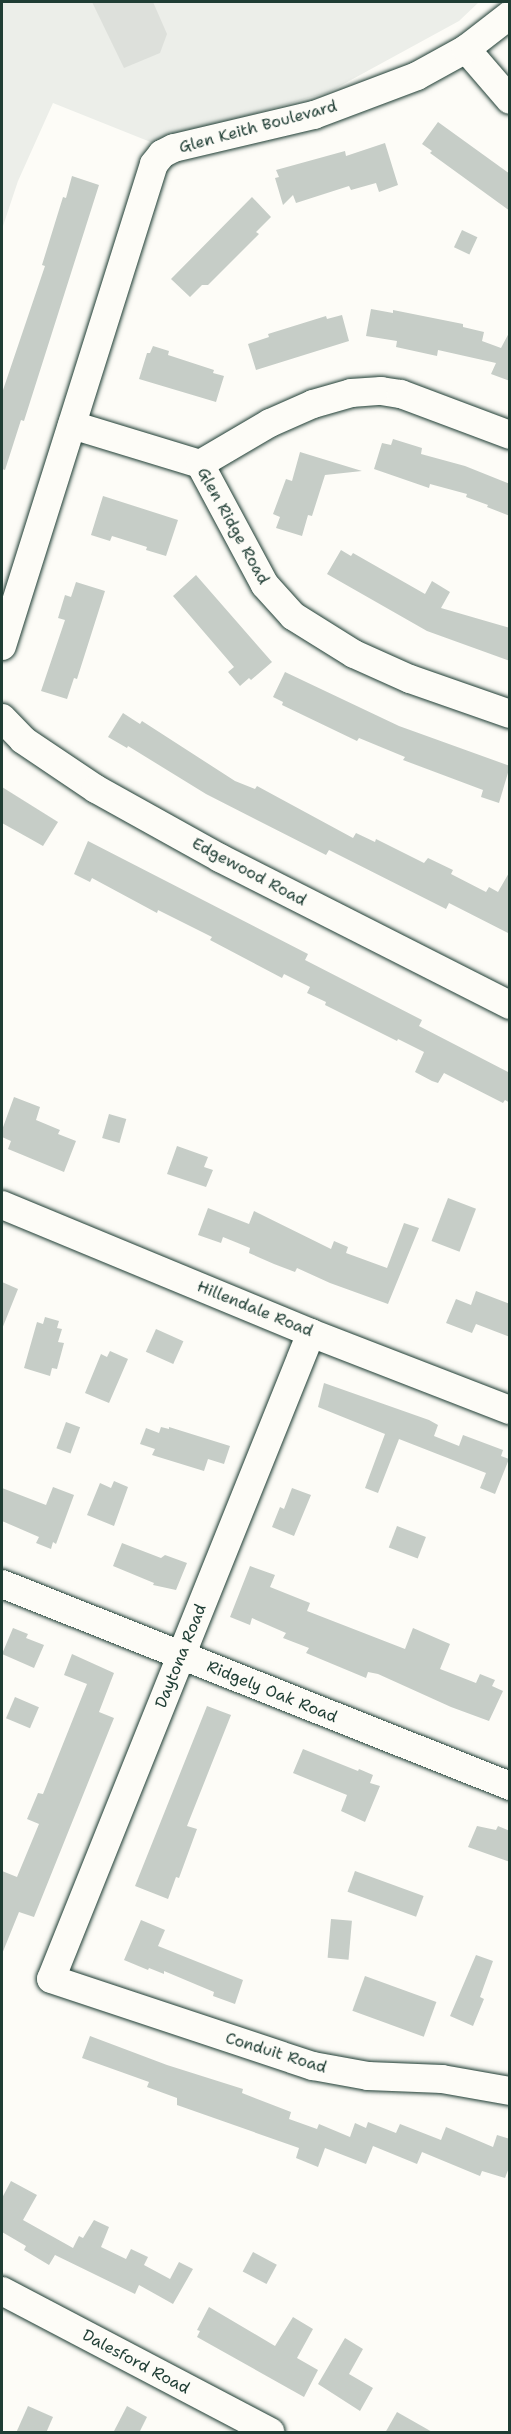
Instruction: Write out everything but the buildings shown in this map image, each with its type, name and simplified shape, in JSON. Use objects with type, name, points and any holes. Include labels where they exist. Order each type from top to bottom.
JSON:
[{"type":"street","name":"Glen Keith Boulevard","points":[[72,425],[149,175],[162,154],[174,148],[224,138],[343,105],[417,76],[466,50],[510,15]]},
{"type":"street","points":[[466,50],[510,100]]},
{"type":"street","points":[[200,464],[270,423],[313,404],[351,393],[381,391],[401,394],[510,435]]},
{"type":"street","points":[[2,646],[72,425]]},
{"type":"street","name":"Glen Ridge Road","points":[[72,425],[200,464],[265,585],[293,616],[320,635],[410,679],[510,714]]},
{"type":"street","name":"Edgewood Road","points":[[2,718],[23,740],[106,795],[220,858],[510,1005]]},
{"type":"street","name":"Hillendale Road","points":[[2,1205],[311,1333],[510,1410]]},
{"type":"street","name":"Daytona Road","points":[[51,1979],[311,1333]]},
{"type":"street","name":"Ridgely Oak Road","points":[[2,1584],[510,1786]]},
{"type":"street","name":"Conduit Road","points":[[51,1979],[313,2066],[368,2076],[442,2079],[510,2091]]},
{"type":"street","name":"Dalesford Road","points":[[2,2291],[270,2433]]},
{"type":"shaded area","points":[[2,2],[479,2],[459,21],[329,92],[153,143],[53,103],[18,181],[2,229]]},
{"type":"shaded area","points":[[92,2],[153,2],[167,34],[160,53],[124,68]]}]
